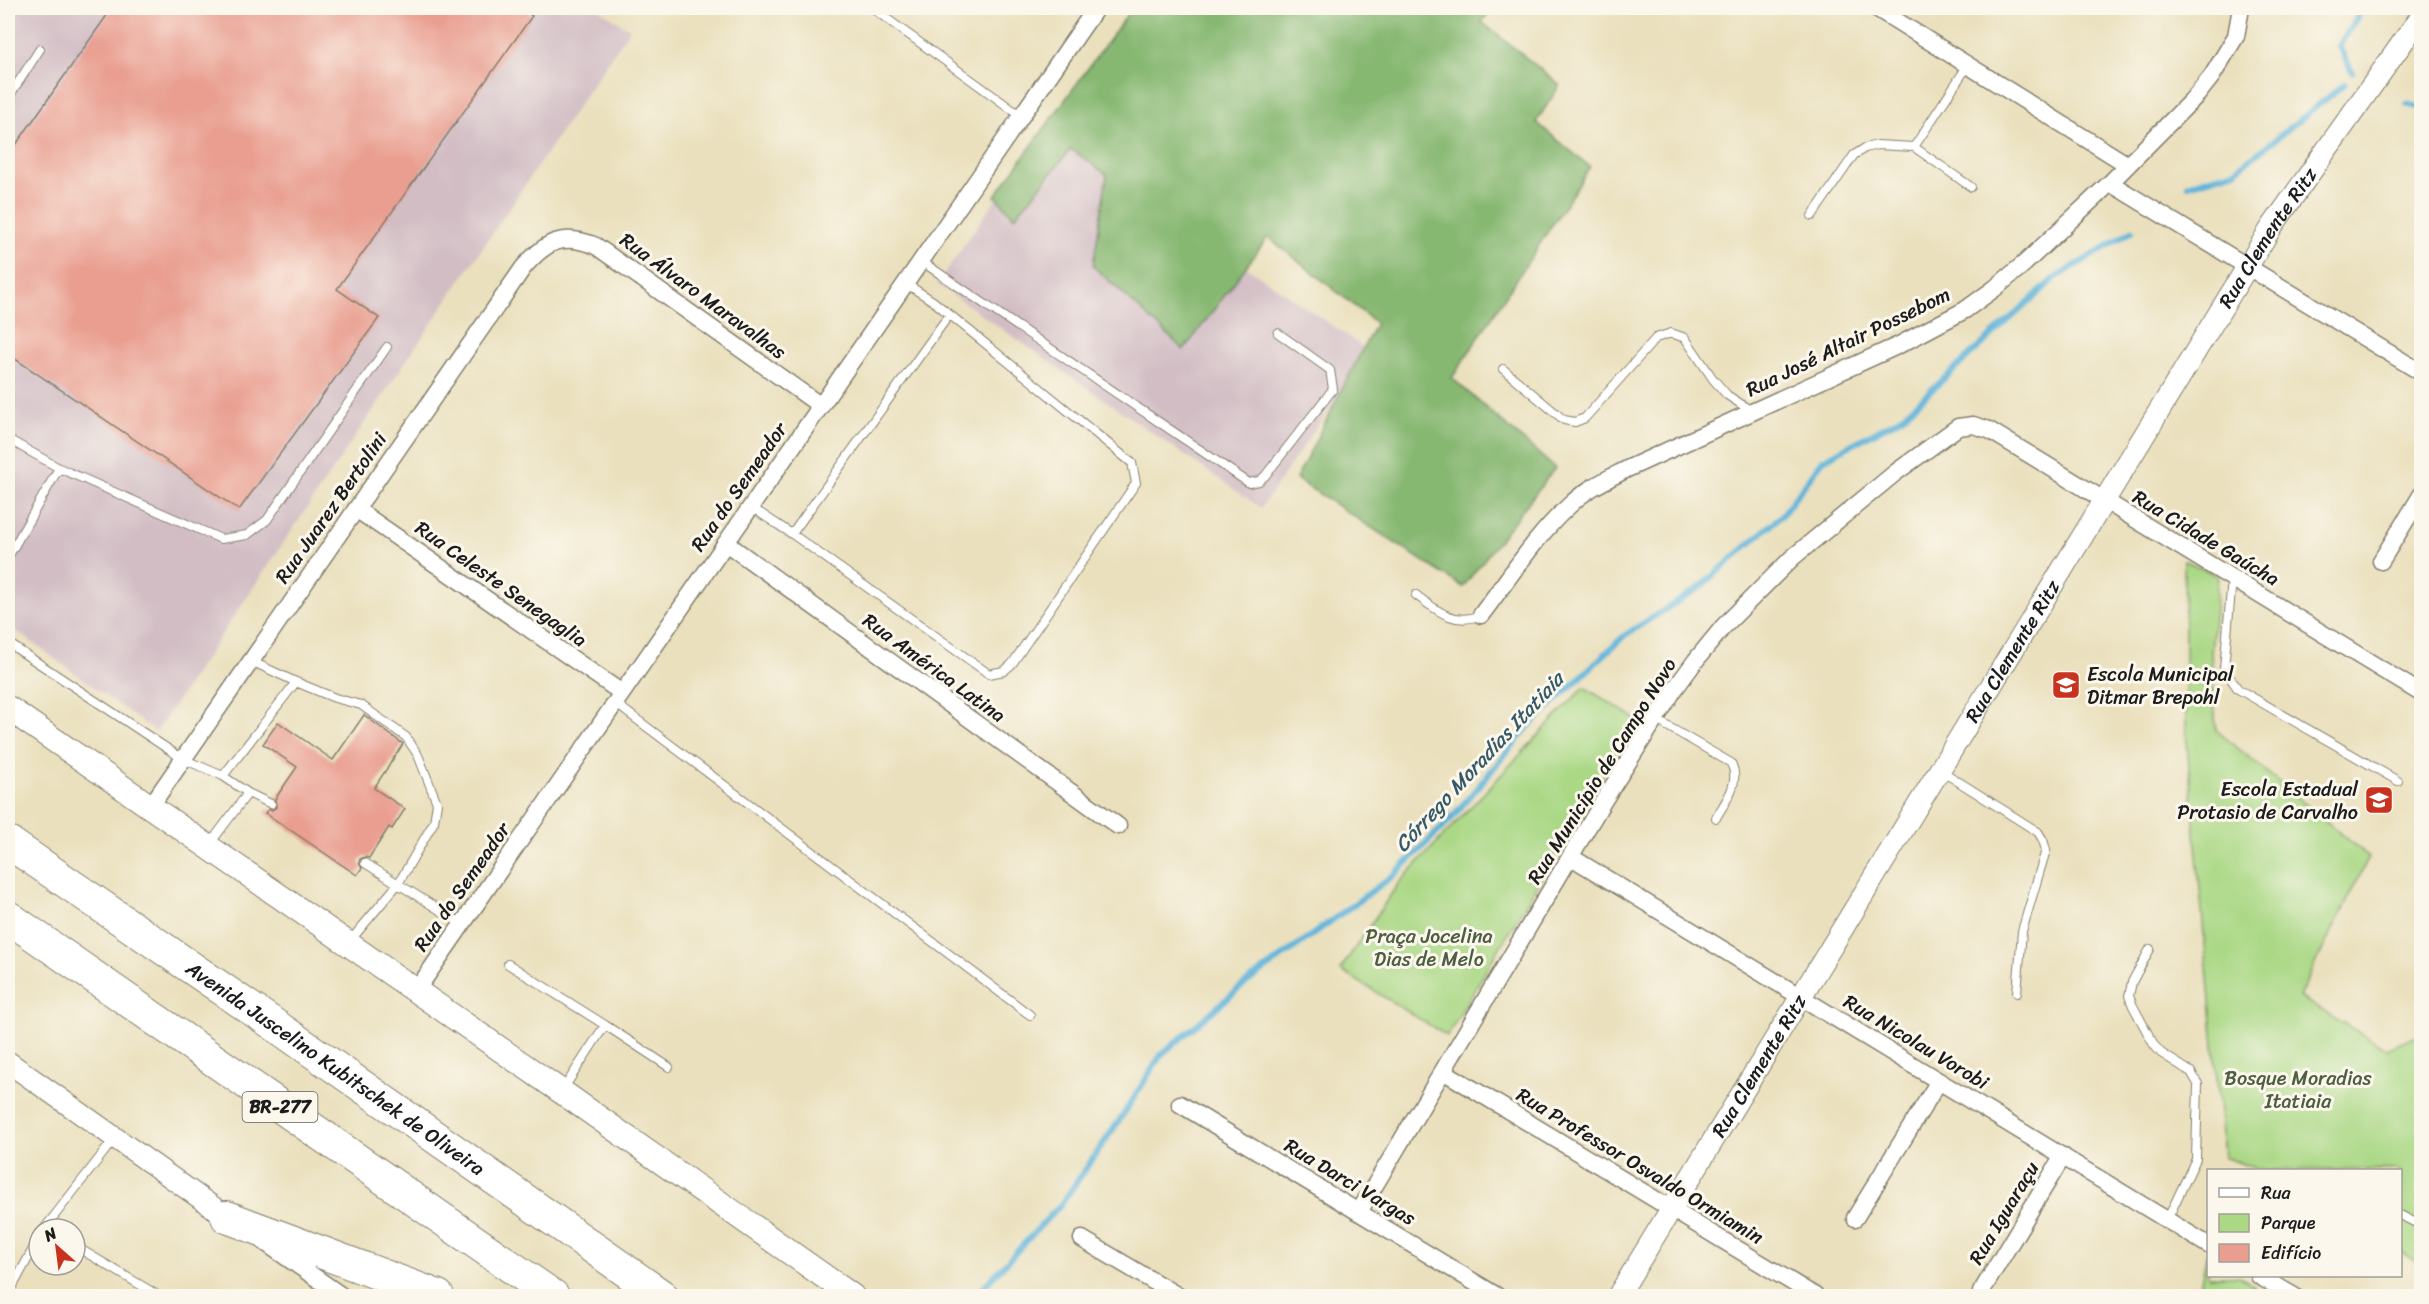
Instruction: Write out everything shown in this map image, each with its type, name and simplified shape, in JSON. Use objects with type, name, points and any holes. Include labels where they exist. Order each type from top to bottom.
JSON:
[{"type":"highway","name":"Avenida Juscelino Kubitschek de Oliveira","points":[[8,842],[662,1296]]},
{"type":"highway","name":"BR-277","points":[[8,916],[553,1296]]},
{"type":"highway","points":[[227,1217],[438,1296]]},
{"type":"main road","points":[[8,708],[852,1296]]},
{"type":"street","name":"Rua do Semeador","points":[[416,991],[1096,8]]},
{"type":"street","points":[[1876,8],[2128,165]]},
{"type":"street","name":"Rua José Altair Possebom","points":[[1481,615],[1536,542],[1573,501],[1596,485],[1899,345],[1965,310],[2025,263],[2110,183],[2197,94],[2212,76],[2236,36],[2241,8]]},
{"type":"street","name":"Rua Clemente Ritz","points":[[1618,1296],[2247,266],[2290,200],[2421,15]]},
{"type":"street","points":[[2110,183],[2421,373]]},
{"type":"street","name":"Rua Álvaro Maravalhas","points":[[554,241],[584,240],[596,246],[821,406]]},
{"type":"street","name":"Rua Juarez Bertolini","points":[[150,807],[523,268],[542,247],[554,241]]},
{"type":"street","name":"Rua Cidade Gaúcha","points":[[1965,425],[1982,426],[1989,430],[2421,694]]},
{"type":"street","name":"Rua Município de Campo Novo","points":[[1359,1212],[1571,857],[1674,690],[1723,627],[1792,558],[1895,473],[1950,432],[1965,425]]},
{"type":"street","points":[[2381,561],[2421,494]]},
{"type":"street","name":"Rua Celeste Senegaglia","points":[[356,509],[619,698]]},
{"type":"street","name":"Rua América Latina","points":[[726,543],[1118,826]]},
{"type":"street","name":"Rua Nicolau Vorobi","points":[[1571,857],[2207,1244]]},
{"type":"street","points":[[8,1062],[342,1296]]},
{"type":"street","name":"Rua Professor Osvaldo Ormiamin","points":[[1443,1071],[1815,1296]]},
{"type":"street","points":[[1855,1218],[1939,1081]]},
{"type":"street","name":"Rua Darci Vargas","points":[[1180,1104],[1497,1296]]},
{"type":"street","name":"Rua Iguaraçu","points":[[1981,1292],[2063,1156]]},
{"type":"street","points":[[1082,1239],[1178,1296]]},
{"type":"street","points":[[2264,1284],[2294,1296]]},
{"type":"lane","points":[[872,8],[1021,116]]},
{"type":"lane","points":[[8,98],[40,49]]},
{"type":"lane","points":[[1914,147],[1968,65]]},
{"type":"lane","points":[[1812,216],[1854,155],[1865,148],[1877,145],[1914,147],[1971,187]]},
{"type":"lane","points":[[921,261],[1250,483],[1259,481],[1265,476],[1333,389],[1330,370],[1278,333]]},
{"type":"lane","points":[[751,507],[990,674],[1004,671],[1012,664],[1136,483],[1136,473],[1132,463],[933,301],[905,283]]},
{"type":"lane","points":[[792,534],[949,315]]},
{"type":"lane","points":[[1503,369],[1564,420],[1575,422],[1585,417],[1656,338],[1671,333],[1685,338],[1727,395],[1754,412]]},
{"type":"lane","points":[[8,439],[58,468],[221,538],[247,535],[267,520],[387,347]]},
{"type":"lane","points":[[8,557],[58,468]]},
{"type":"lane","points":[[2232,579],[2224,669],[2238,689],[2398,781]]},
{"type":"lane","points":[[1416,596],[1451,618],[1462,620],[1481,615]]},
{"type":"lane","points":[[8,643],[183,759],[224,776],[248,793],[271,804]]},
{"type":"lane","points":[[251,661],[335,698],[361,705],[406,737],[418,755],[436,803],[434,822],[398,884],[347,944]]},
{"type":"lane","points":[[224,776],[296,682]]},
{"type":"lane","points":[[619,698],[1030,1015]]},
{"type":"lane","points":[[1655,719],[1731,763],[1736,772],[1736,781],[1716,818]]},
{"type":"lane","points":[[1940,770],[2038,832],[2043,840],[2046,850],[2022,931],[2017,993]]},
{"type":"lane","points":[[207,847],[248,793]]},
{"type":"lane","points":[[365,863],[462,924]]},
{"type":"lane","points":[[2150,949],[2132,982],[2129,996],[2154,1045],[2161,1053],[2191,1072],[2198,1084],[2196,1159],[2167,1220]]},
{"type":"lane","points":[[508,964],[669,1067]]},
{"type":"lane","points":[[562,1092],[605,1025]]},
{"type":"lane","points":[[54,1217],[115,1138]]},
{"type":"lane","points":[[2402,1216],[2421,1226]]},
{"type":"lane","points":[[87,1253],[159,1296]]},
{"type":"lane","points":[[8,1295],[27,1260]]},
{"type":"shaded area","points":[[8,8],[597,8],[630,29],[156,732],[8,625]]},
{"type":"shaded area","points":[[1045,128],[1369,351],[1261,508],[937,284]]},
{"type":"green space","points":[[1132,8],[1492,8],[1482,22],[1560,85],[1536,122],[1590,167],[1452,378],[1555,468],[1463,587],[1296,479],[1376,323],[1268,237],[1184,350],[1093,266],[1107,175],[1071,149],[1015,217],[995,196]]},
{"type":"green space","name":"Bosque Moradias Itatiaia","points":[[2184,560],[2218,576],[2211,653],[2216,730],[2369,857],[2299,997],[2387,1049],[2414,1037],[2421,1040],[2421,1265],[2402,1253],[2402,1169],[2256,1169],[2224,1157],[2186,733]]},
{"type":"green space","name":"Praça Jocelina Dias de Melo","points":[[1584,687],[1636,719],[1447,1036],[1340,970],[1398,884]]},
{"type":"green space","points":[[2207,1253],[2207,1277],[2241,1277],[2254,1285],[2251,1296],[2198,1296]]},
{"type":"building","points":[[112,8],[521,8],[532,16],[337,289],[379,318],[239,510],[8,354],[8,156]]},
{"type":"building","points":[[364,715],[403,744],[374,788],[405,809],[392,829],[389,827],[369,858],[360,859],[359,863],[362,868],[357,875],[265,813],[276,807],[275,799],[297,767],[263,744],[278,722],[333,760]]},
{"type":"waterway","points":[[2352,72],[2339,46],[2363,8]]},
{"type":"waterway","name":"Córrego Moradias Itatiaia","points":[[2188,185],[2235,171],[2345,84]]},
{"type":"waterway","points":[[2407,104],[2422,109]]},
{"type":"waterway","name":"Córrego Moradias Itatiaia","points":[[977,1294],[1062,1203],[1161,1055],[1242,986],[1394,875],[1450,820],[1529,726],[1625,635],[1699,588],[1782,515],[1823,460],[1901,418],[2055,278],[2132,231]]},
{"type":"place","name":"Escola Municipal Ditmar Brepohl","points":[[2066,685]]},
{"type":"place","name":"Escola Estadual Protasio de Carvalho","points":[[2379,800]]}]
